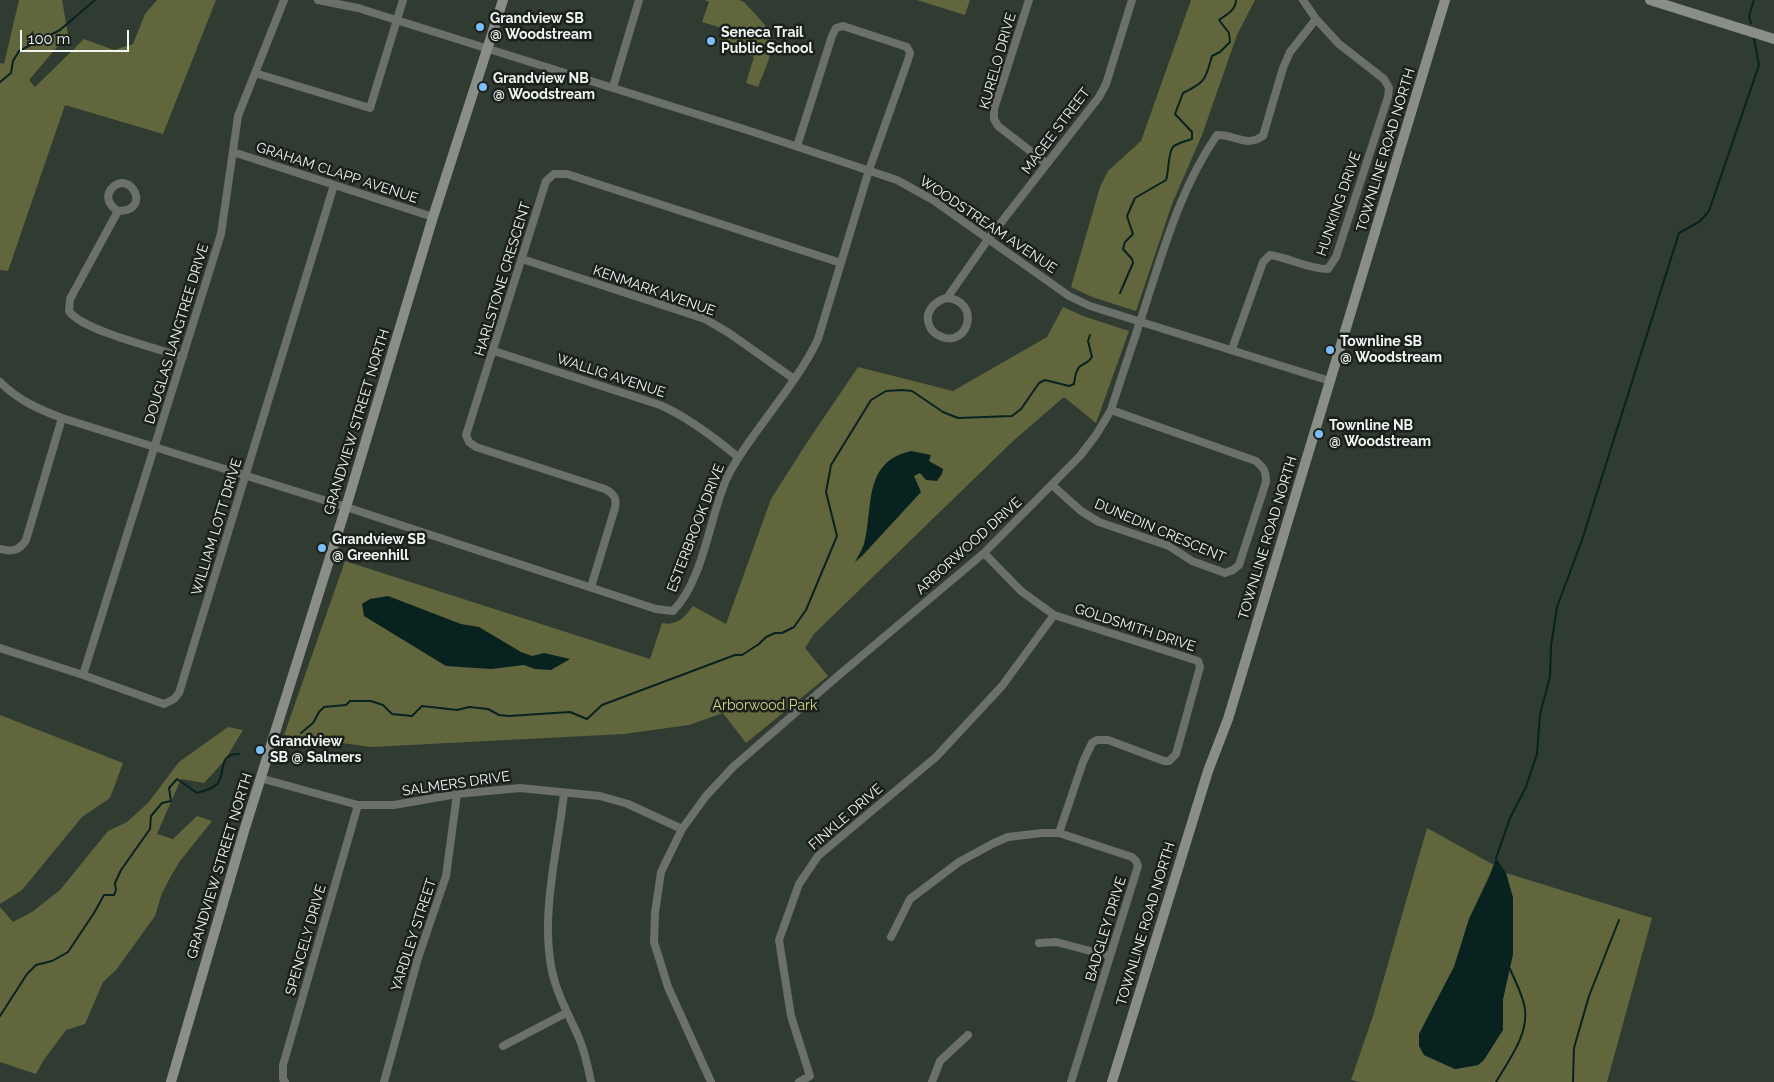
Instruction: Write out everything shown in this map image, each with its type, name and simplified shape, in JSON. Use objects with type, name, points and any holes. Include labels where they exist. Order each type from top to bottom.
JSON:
[{"type":"street","name":"DOUGLAS LANGTREE DRIVE","points":[[84,675],[221,234],[238,116],[284,0]]},
{"type":"street","points":[[318,0],[358,8],[487,48]]},
{"type":"street","points":[[255,73],[370,108],[403,0]]},
{"type":"street","name":"GRANDVIEW STREET NORTH","points":[[171,1082],[260,778],[346,507],[433,217],[503,0]]},
{"type":"street","points":[[613,87],[639,0]]},
{"type":"street","name":"KURELO DRIVE","points":[[1030,0],[994,109],[994,119],[998,126],[1047,164]]},
{"type":"street","name":"MAGEE STREET","points":[[947,298],[989,238],[1099,98],[1106,84],[1132,0]]},
{"type":"street","points":[[1303,0],[1316,19]]},
{"type":"street","name":"TOWNLINE ROAD NORTH","points":[[1112,1082],[1208,772],[1228,719],[1445,0]]},
{"type":"street","points":[[1650,0],[1774,39]]},
{"type":"street","name":"ARBORWOOD DRIVE","points":[[710,1082],[668,987],[654,942],[655,913],[661,872],[682,829],[706,796],[733,767],[984,553],[1080,456],[1096,435],[1111,410],[1169,232],[1184,194],[1217,135],[1223,134],[1247,142],[1256,141],[1263,136],[1283,68],[1290,52],[1316,19]]},
{"type":"street","name":"HUNKING DRIVE","points":[[1232,349],[1263,262],[1270,255],[1316,269],[1328,269],[1336,257],[1388,97],[1389,88],[1384,79],[1339,44],[1316,19]]},
{"type":"street","name":"ESTERBROOK DRIVE","points":[[0,382],[20,399],[40,410],[62,418],[346,507],[656,609],[673,611],[679,605],[691,583],[726,479],[738,457],[794,379],[818,339],[869,170],[910,54],[908,47],[843,26],[836,28],[797,146]]},
{"type":"street","name":"WOODSTREAM AVENUE","points":[[487,48],[797,146],[897,180],[933,200],[1069,296],[1090,306],[1330,381]]},
{"type":"street","name":"GRAHAM CLAPP AVENUE","points":[[233,152],[433,217]]},
{"type":"street","name":"HARLSTONE CRESCENT","points":[[591,587],[615,508],[616,500],[614,495],[605,489],[476,447],[467,439],[466,435],[546,181],[554,174],[560,173],[841,262]]},
{"type":"street","name":"WILLIAM LOTT DRIVE","points":[[0,648],[84,675],[164,704],[174,700],[179,694],[334,185]]},
{"type":"street","points":[[118,211],[70,299],[70,311],[78,320],[95,328],[182,357]]},
{"type":"street","name":"KENMARK AVENUE","points":[[522,259],[705,319],[729,333],[794,379]]},
{"type":"street","points":[[947,298],[958,301],[965,306],[968,313],[967,326],[958,336],[952,338],[939,336],[934,332],[928,320],[935,303],[947,298]]},
{"type":"street","name":"WALLIG AVENUE","points":[[494,351],[670,409],[721,443],[738,457]]},
{"type":"street","name":"DUNEDIN CRESCENT","points":[[1052,485],[1081,511],[1099,522],[1169,546],[1192,561],[1225,573],[1239,565],[1266,482],[1266,471],[1263,467],[1256,461],[1111,410]]},
{"type":"street","points":[[0,549],[15,551],[22,547],[26,540],[62,418]]},
{"type":"street","name":"GOLDSMITH DRIVE","points":[[984,553],[1021,591],[1054,614],[1198,661],[1200,667],[1176,754],[1169,761],[1164,761],[1108,740],[1098,740],[1092,743],[1083,762],[1060,833]]},
{"type":"street","name":"FINKLE DRIVE","points":[[800,1082],[810,1076],[791,1016],[778,940],[799,884],[818,856],[936,757],[1002,686],[1054,614]]},
{"type":"street","name":"SALMERS DRIVE","points":[[260,778],[358,805],[394,805],[457,794],[520,788],[600,796],[628,804],[682,829]]},
{"type":"street","points":[[564,792],[553,873],[549,931],[552,969],[566,1013],[586,1058],[591,1082]]},
{"type":"street","name":"YARDLEY STREET","points":[[384,1082],[418,958],[446,876],[457,794]]},
{"type":"street","name":"SPENCELY DRIVE","points":[[285,1082],[283,1079],[283,1065],[358,805]]},
{"type":"street","points":[[891,937],[910,899],[959,862],[1008,837],[1060,833]]},
{"type":"street","name":"BADGLEY DRIVE","points":[[1060,833],[1132,857],[1138,866],[1071,1082]]},
{"type":"street","points":[[1039,943],[1056,942],[1110,956]]},
{"type":"street","points":[[503,1046],[566,1013]]},
{"type":"street","points":[[932,1082],[940,1062],[968,1035]]},
{"type":"green space","points":[[19,0],[62,0],[68,34],[29,80],[35,87],[84,39],[114,50],[133,44],[145,14],[157,0],[216,0],[163,134],[65,105],[8,271],[0,270],[0,63],[4,64]]},
{"type":"green space","points":[[705,0],[739,0],[744,2],[768,29],[772,39],[771,52],[758,87],[746,83],[754,57],[720,45],[725,29],[702,22],[709,2]]},
{"type":"green space","points":[[917,0],[970,0],[965,15]]},
{"type":"green space","points":[[1191,0],[1255,0],[1237,35],[1202,135],[1172,204],[1136,311],[1092,297],[1071,287],[1100,187],[1108,171],[1141,141]]},
{"type":"green space","name":"Arborwood Park","points":[[1063,307],[1083,316],[1129,331],[1096,423],[1064,397],[1012,442],[814,634],[805,648],[828,676],[746,743],[723,713],[689,725],[624,734],[371,747],[284,735],[345,561],[650,659],[662,623],[667,624],[680,620],[693,606],[726,624],[771,499],[858,367],[953,391],[1047,337]]},
{"type":"green space","points":[[0,715],[123,763],[110,798],[82,817],[22,890],[0,904]]},
{"type":"green space","points":[[228,727],[243,730],[225,760],[204,783],[181,779],[157,834],[173,839],[197,816],[212,821],[180,861],[171,876],[162,893],[155,916],[116,970],[103,982],[85,1024],[66,1030],[43,1061],[36,1074],[0,1062],[0,907],[13,922],[32,912],[60,890],[108,831],[127,822],[148,803],[179,762]]},
{"type":"green space","points":[[1427,828],[1494,865],[1469,919],[1454,967],[1419,1034],[1424,1055],[1455,1069],[1478,1065],[1503,1030],[1503,999],[1513,954],[1513,898],[1506,873],[1652,918],[1607,1082],[1360,1082],[1351,1080],[1373,1016]]},
{"type":"water","points":[[911,451],[931,455],[929,461],[943,469],[942,474],[937,481],[926,480],[920,473],[914,476],[921,492],[855,562],[864,544],[870,501],[877,476],[884,465],[895,457]]},
{"type":"water","points":[[388,596],[461,624],[479,627],[521,652],[532,656],[544,653],[570,659],[551,670],[535,669],[524,665],[491,669],[446,666],[364,616],[362,604],[370,599]]},
{"type":"water","points":[[1496,858],[1506,873],[1513,898],[1513,954],[1503,999],[1503,1030],[1484,1060],[1478,1065],[1455,1069],[1424,1055],[1419,1046],[1419,1034],[1454,967],[1469,919],[1489,878]]},
{"type":"waterway","points":[[0,82],[11,73],[13,61],[19,51],[60,30],[95,0]]},
{"type":"waterway","points":[[1120,293],[1133,263],[1132,259],[1123,249],[1125,242],[1133,234],[1127,216],[1135,198],[1166,180],[1170,153],[1173,147],[1192,139],[1192,132],[1175,114],[1183,93],[1204,79],[1212,56],[1220,52],[1230,42],[1229,33],[1219,20],[1232,9],[1236,4],[1236,0]]},
{"type":"waterway","points":[[1751,23],[1749,16],[1754,0]]},
{"type":"waterway","points":[[1496,858],[1510,818],[1526,787],[1537,754],[1540,714],[1550,677],[1551,646],[1557,607],[1582,540],[1679,233],[1699,222],[1709,211],[1759,65],[1754,38]]},
{"type":"waterway","points":[[301,733],[313,723],[324,707],[346,705],[350,701],[371,701],[383,705],[392,714],[412,716],[422,706],[457,710],[469,707],[488,709],[499,715],[509,716],[570,712],[587,719],[602,705],[735,655],[742,655],[766,637],[775,633],[782,633],[794,627],[806,610],[837,536],[826,492],[831,465],[871,400],[886,391],[912,391],[943,412],[958,418],[1012,416],[1021,409],[1039,383],[1045,380],[1069,386],[1074,384],[1078,368],[1092,357],[1088,341],[1090,335]]},
{"type":"waterway","points":[[0,1016],[27,974],[36,965],[52,961],[68,952],[104,895],[114,895],[116,890],[115,883],[121,870],[150,829],[151,816],[162,803],[171,801],[169,788],[177,779],[197,793],[214,787],[220,779],[225,760],[232,755],[239,754]]},
{"type":"waterway","points":[[1573,1082],[1574,1048],[1589,996],[1619,920]]},
{"type":"waterway","points":[[1496,1082],[1516,1048],[1525,1020],[1523,1000],[1510,969]]},
{"type":"place","name":"Grandview SB @ Woodstream","points":[[480,27]]},
{"type":"place","name":"Seneca Trail Public School","points":[[711,41]]},
{"type":"place","name":"Grandview NB @ Woodstream","points":[[483,87]]},
{"type":"place","name":"Townline SB @ Woodstream","points":[[1330,350]]},
{"type":"place","name":"Townline NB @ Woodstream","points":[[1319,434]]},
{"type":"place","name":"Grandview SB @ Greenhill","points":[[322,548]]},
{"type":"place","name":"Grandview SB @ Salmers","points":[[260,750]]}]
